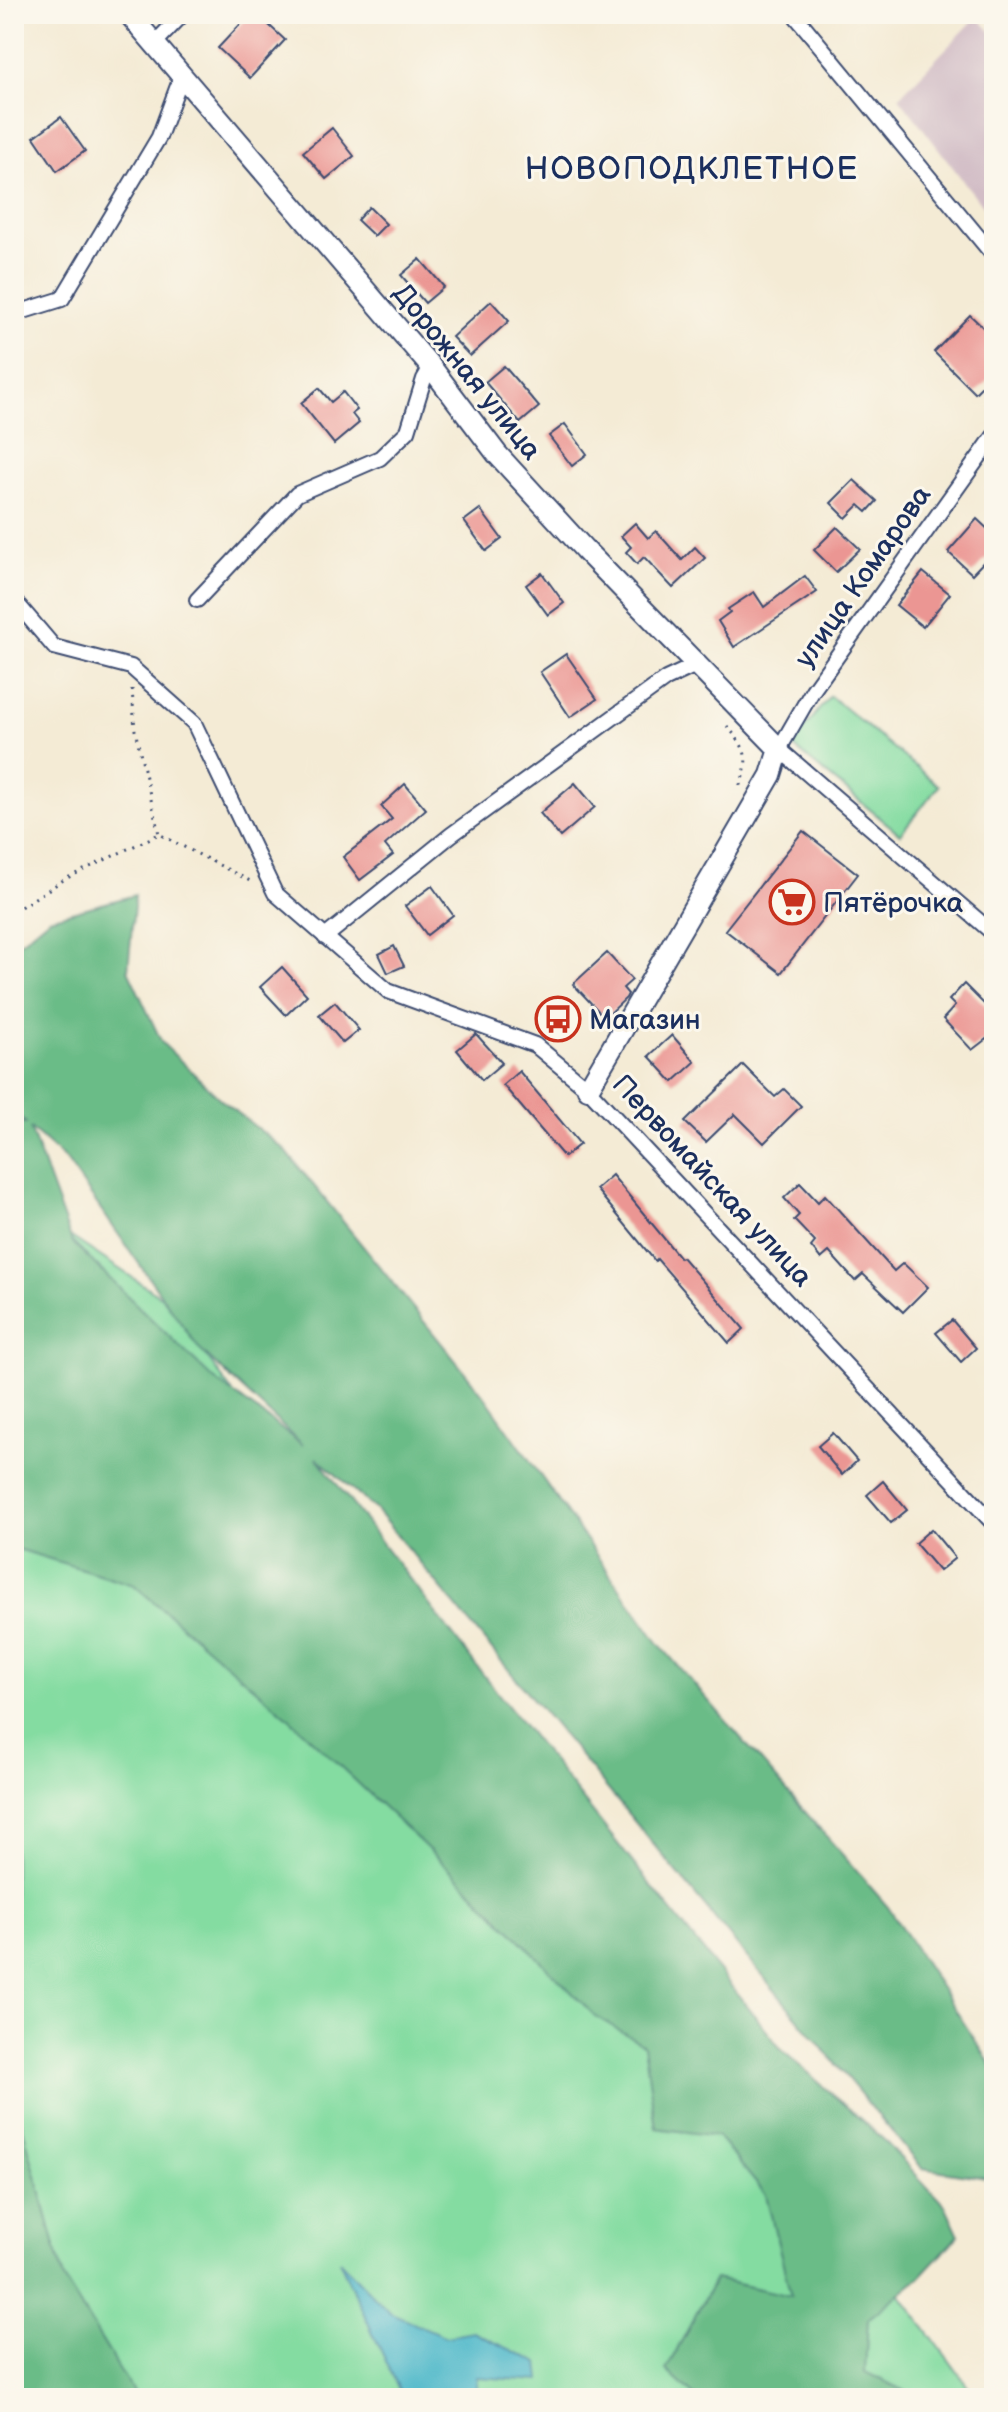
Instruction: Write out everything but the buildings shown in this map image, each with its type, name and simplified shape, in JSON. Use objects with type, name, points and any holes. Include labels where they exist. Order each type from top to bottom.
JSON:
[{"type":"street","name":"Дорожная улица","points":[[129,14],[431,367],[497,454],[779,749]]},
{"type":"street","points":[[155,43],[183,14]]},
{"type":"street","points":[[794,14],[994,256]]},
{"type":"street","points":[[14,314],[62,299],[159,137],[182,75]]},
{"type":"street","points":[[197,600],[297,494],[380,458],[408,431],[424,379],[431,367]]},
{"type":"street","name":"улица Комарова","points":[[779,749],[813,690],[994,436]]},
{"type":"street","points":[[14,600],[54,647],[131,667],[194,723],[275,893],[388,991],[535,1045],[588,1089]]},
{"type":"street","points":[[325,937],[451,835],[666,679],[696,665]]},
{"type":"street","points":[[779,749],[994,934]]},
{"type":"street","name":"Первомайская улица","points":[[779,749],[771,775],[588,1089],[994,1524]]},
{"type":"path","points":[[131,667],[135,730],[159,834]]},
{"type":"path","points":[[722,720],[743,744],[746,755],[746,767],[737,795]]},
{"type":"path","points":[[159,834],[275,893]]},
{"type":"path","points":[[14,911],[65,879],[159,834]]},
{"type":"shaded area","points":[[977,17],[994,35],[994,221],[899,97]]},
{"type":"green space","points":[[830,696],[939,786],[900,834],[791,745]]},
{"type":"green space","points":[[135,895],[128,970],[162,1043],[220,1099],[285,1150],[485,1397],[659,1644],[888,1907],[990,2063],[994,2071],[994,2179],[922,2168],[376,1510],[317,1458],[477,1667],[782,2050],[883,2139],[946,2207],[959,2235],[919,2278],[868,2319],[865,2372],[919,2398],[696,2398],[666,2370],[715,2279],[791,2296],[766,2195],[717,2136],[656,2128],[644,2045],[595,2016],[463,1882],[287,1716],[134,1585],[14,1548],[14,1120],[27,1124],[14,1112],[14,947],[49,918]],"holes":[[[30,1128],[66,1160],[200,1350],[303,1445],[210,1376],[72,1242]]]},
{"type":"green space","points":[[14,1199],[163,1298],[977,2398],[14,2398]]},
{"type":"green space","points":[[14,2094],[64,2279],[137,2398],[14,2398]]},
{"type":"water","points":[[339,2260],[389,2312],[446,2337],[473,2332],[539,2363],[541,2381],[477,2377],[475,2398],[403,2398]]},
{"type":"place","name":"Пятёрочка","points":[[792,902]]},
{"type":"place","name":"Магазин","points":[[558,1019]]},
{"type":"district","name":"НОВОПОДКЛЕТНОЕ","points":[[692,168]]}]
